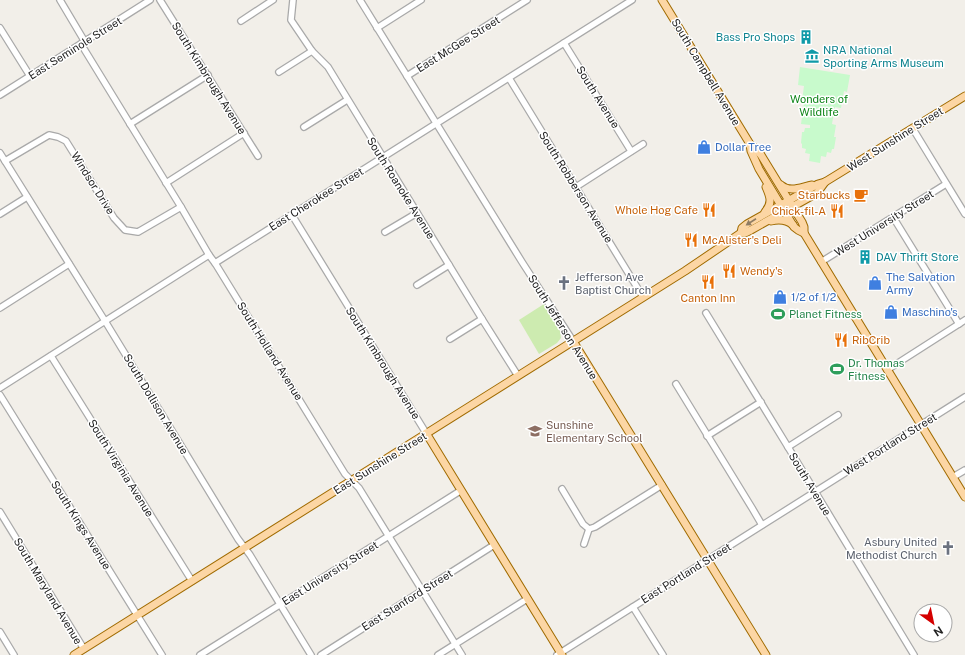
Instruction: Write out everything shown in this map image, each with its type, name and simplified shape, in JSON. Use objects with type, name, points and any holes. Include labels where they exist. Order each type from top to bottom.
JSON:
[{"type":"main road","name":"South Campbell Avenue","points":[[662,0],[750,144],[756,149],[791,203],[802,222],[804,233],[821,262],[965,497]]},
{"type":"main road","name":"West Sunshine Street","points":[[685,271],[741,233],[745,233],[767,222],[783,208],[822,183],[965,96]]},
{"type":"main road","name":"South Campbell Avenue","points":[[750,144],[753,158],[794,227],[804,233]]},
{"type":"main road","points":[[763,175],[771,202],[763,215]]},
{"type":"main road","points":[[777,181],[784,187],[790,189],[822,183]]},
{"type":"main road","name":"West Sunshine Street","points":[[791,203],[810,196],[821,189],[822,183]]},
{"type":"main road","points":[[802,222],[802,209],[810,196]]},
{"type":"main road","name":"West Sunshine Street","points":[[741,233],[742,228],[747,224],[763,215],[783,208]]},
{"type":"main road","points":[[767,222],[784,220],[788,221],[794,227]]},
{"type":"main road","name":"East Sunshine Street","points":[[74,655],[685,271]]},
{"type":"main road","name":"South Jefferson Avenue","points":[[573,341],[766,655]]},
{"type":"main road","name":"South Kimbrough Avenue","points":[[426,433],[560,654]]},
{"type":"street","name":"South Holland Avenue","points":[[60,0],[130,124],[209,255],[345,474],[359,488],[462,655]]},
{"type":"street","name":"East Seminole Street","points":[[0,95],[150,0]]},
{"type":"street","name":"South Kimbrough Avenue","points":[[160,0],[258,156]]},
{"type":"street","points":[[241,21],[273,0]]},
{"type":"street","name":"South Roanoke Avenue","points":[[293,0],[291,20],[312,51],[328,67],[518,376]]},
{"type":"street","name":"South Jefferson Avenue","points":[[360,0],[522,262],[573,341]]},
{"type":"street","points":[[377,28],[421,0]]},
{"type":"street","name":"East McGee Street","points":[[407,76],[527,0]]},
{"type":"street","name":"East Cherokee Street","points":[[215,263],[632,0]]},
{"type":"street","points":[[0,28],[30,76]]},
{"type":"street","name":"South Avenue","points":[[564,43],[631,151]]},
{"type":"street","points":[[278,72],[312,51]]},
{"type":"street","points":[[130,124],[208,76]]},
{"type":"street","name":"South Robberson Avenue","points":[[509,78],[643,297]]},
{"type":"street","points":[[304,127],[347,100]]},
{"type":"street","points":[[913,128],[946,184],[963,206],[965,214]]},
{"type":"street","points":[[166,183],[244,133]]},
{"type":"street","name":"Windsor Drive","points":[[5,161],[49,135],[58,137],[66,141],[114,218],[125,230],[138,232],[181,207]]},
{"type":"street","points":[[576,187],[643,144]]},
{"type":"street","name":"South Dollison Avenue","points":[[0,153],[311,655]]},
{"type":"street","name":"West University Street","points":[[821,262],[946,184]]},
{"type":"street","points":[[0,214],[27,197]]},
{"type":"street","points":[[385,232],[417,213]]},
{"type":"street","name":"South Kimbrough Avenue","points":[[292,215],[426,433]]},
{"type":"street","points":[[894,217],[959,324]]},
{"type":"street","points":[[0,388],[209,255]]},
{"type":"street","points":[[0,308],[69,264]]},
{"type":"street","points":[[417,285],[449,265]]},
{"type":"street","name":"South Avenue","points":[[706,313],[914,655]]},
{"type":"street","points":[[450,339],[482,319]]},
{"type":"street","points":[[887,370],[965,320]]},
{"type":"street","name":"South Virginia Avenue","points":[[51,356],[192,581]]},
{"type":"street","points":[[676,384],[762,525]]},
{"type":"street","name":"South Kings Avenue","points":[[0,395],[162,655]]},
{"type":"street","name":"West Portland Street","points":[[814,491],[965,397]]},
{"type":"street","points":[[707,436],[761,402]]},
{"type":"street","points":[[788,447],[838,415]]},
{"type":"street","points":[[953,477],[965,470]]},
{"type":"street","points":[[589,529],[595,527],[662,485]]},
{"type":"street","points":[[562,489],[583,524],[589,529]]},
{"type":"street","name":"East University Street","points":[[200,655],[460,491]]},
{"type":"street","name":"East Portland Street","points":[[560,654],[814,491]]},
{"type":"street","name":"South Maryland Avenue","points":[[0,512],[84,649]]},
{"type":"street","points":[[584,544],[589,529]]},
{"type":"street","name":"East Stanford Street","points":[[321,655],[494,545]]},
{"type":"street","points":[[438,655],[527,599]]},
{"type":"street","points":[[633,607],[663,655]]},
{"type":"street","points":[[0,632],[14,655]]},
{"type":"green space","name":"Wonders of Wildlife","points":[[800,67],[850,75],[847,92],[844,91],[841,108],[835,107],[832,124],[836,125],[834,149],[832,149],[831,153],[827,152],[826,157],[821,156],[820,163],[809,161],[810,154],[805,153],[806,149],[802,148],[802,132],[804,132],[805,128],[810,128],[810,125],[801,124],[804,102],[802,101],[804,86],[798,85]]},
{"type":"green space","points":[[544,304],[560,331],[561,338],[557,343],[539,354],[519,320]]},
{"type":"place","name":"Bass Pro Shops","points":[[806,37]]},
{"type":"place","name":"NRA National Sporting Arms Museum","points":[[812,56]]},
{"type":"place","name":"Dollar Tree","points":[[704,147]]},
{"type":"place","name":"Starbucks","points":[[861,195]]},
{"type":"place","name":"Whole Hog Cafe","points":[[709,210]]},
{"type":"place","name":"Chick-fil-A","points":[[837,211]]},
{"type":"place","name":"McAlister's Deli","points":[[691,240]]},
{"type":"place","name":"DAV Thrift Store","points":[[865,257]]},
{"type":"place","name":"Wendy's","points":[[729,271]]},
{"type":"place","name":"Canton Inn","points":[[708,282]]},
{"type":"place","name":"Jefferson Ave Baptist Church","points":[[564,283]]},
{"type":"place","name":"The Salvation Army","points":[[875,283]]},
{"type":"place","name":"1/2 of 1/2","points":[[780,297]]},
{"type":"place","name":"Maschino's","points":[[891,312]]},
{"type":"place","name":"Planet Fitness","points":[[778,314]]},
{"type":"place","name":"RibCrib","points":[[841,340]]},
{"type":"place","name":"Dr. Thomas Fitness","points":[[837,369]]},
{"type":"place","name":"Sunshine Elementary School","points":[[535,431]]},
{"type":"place","name":"Asbury United Methodist Church","points":[[948,548]]}]
